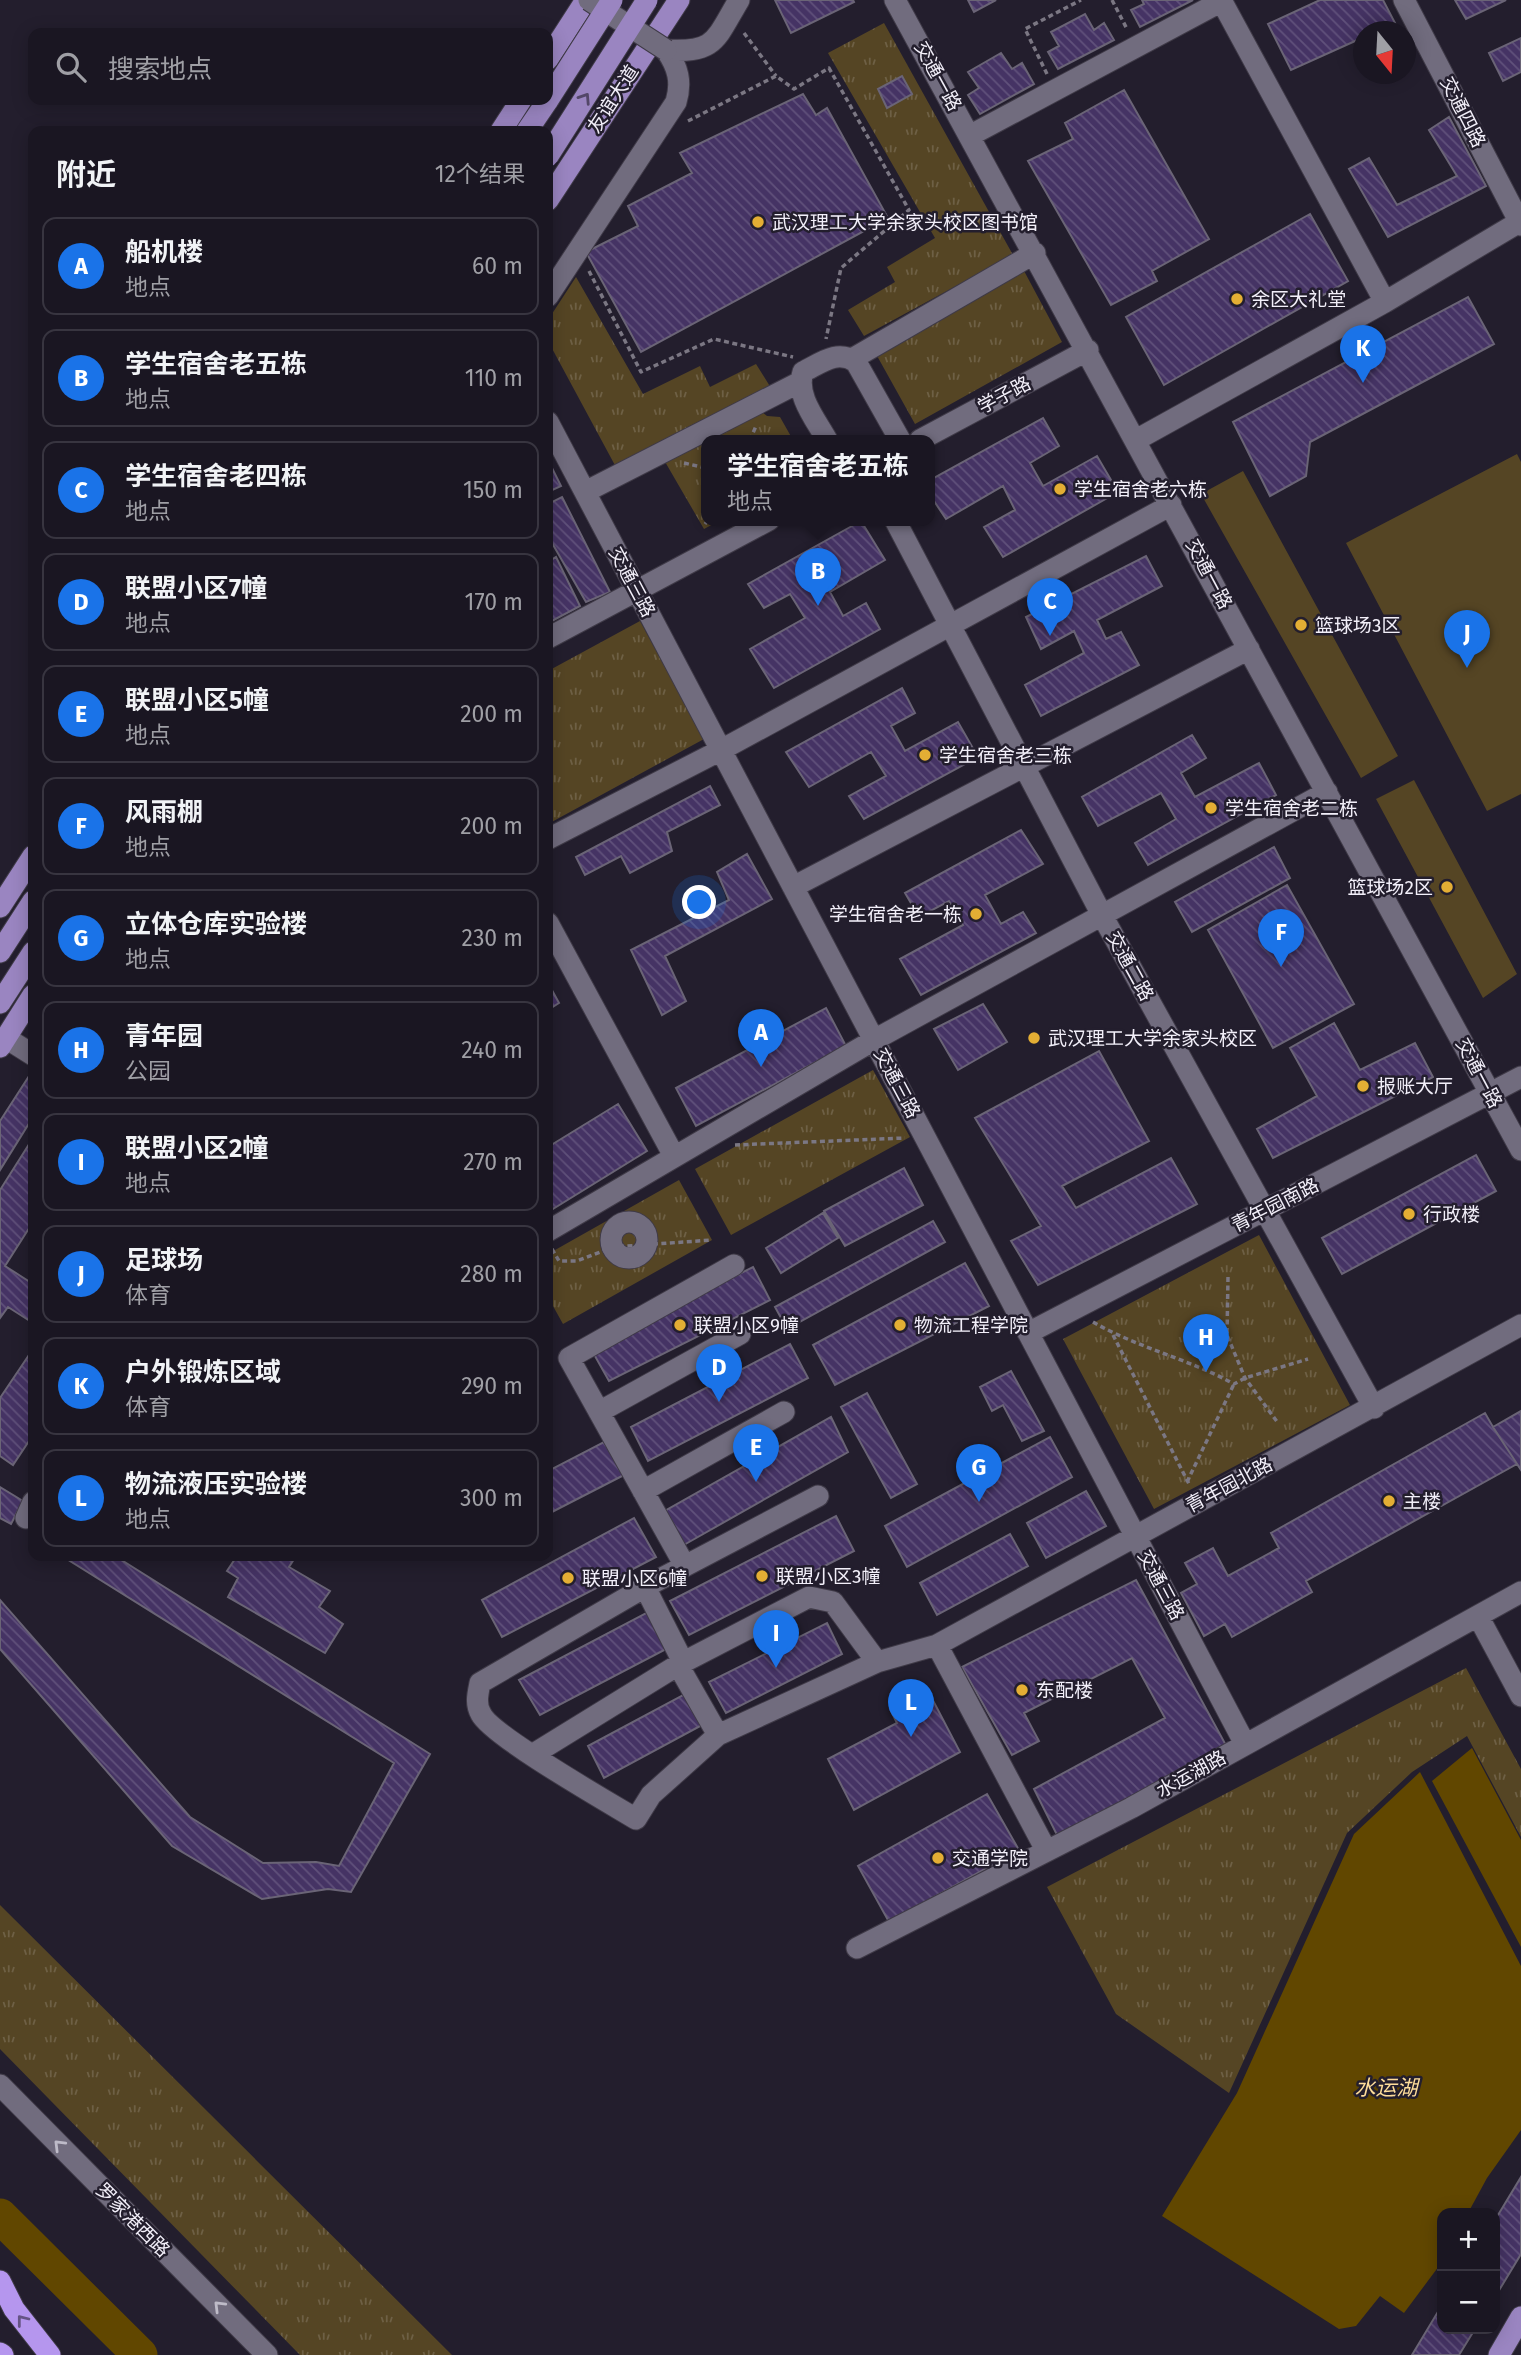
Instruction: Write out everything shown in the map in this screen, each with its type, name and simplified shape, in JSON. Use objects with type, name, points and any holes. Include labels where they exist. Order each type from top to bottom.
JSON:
[{"type":"highway","points":[[0,2281],[14,2309],[50,2355]]},
{"type":"main road","points":[[553,51],[587,0]]},
{"type":"main road","points":[[553,92],[612,0]]},
{"type":"main road","points":[[553,148],[648,0]]},
{"type":"main road","name":"友谊大道","points":[[553,192],[679,0]]},
{"type":"main road","points":[[504,126],[519,105]]},
{"type":"main road","points":[[530,126],[545,105]]},
{"type":"main road","points":[[0,907],[28,864]]},
{"type":"main road","points":[[0,952],[28,909]]},
{"type":"main road","points":[[0,1003],[28,960]]},
{"type":"main road","points":[[3,1043],[28,1003]]},
{"type":"main road","points":[[1499,2355],[1521,2317]]},
{"type":"street","points":[[553,288],[676,102],[680,87],[675,62],[666,50],[587,0]]},
{"type":"street","name":"交通一路","points":[[895,0],[971,135],[1521,1150]]},
{"type":"street","name":"交通四路","points":[[1404,0],[1520,223]]},
{"type":"street","points":[[971,135],[1221,1],[1385,302]]},
{"type":"street","points":[[666,50],[702,50],[716,38],[734,7]]},
{"type":"street","points":[[1136,440],[1385,302],[1520,223]]},
{"type":"street","points":[[824,435],[802,394],[800,382],[803,372],[835,355],[852,359],[1035,253]]},
{"type":"street","name":"学子路","points":[[929,435],[1088,351]]},
{"type":"street","points":[[852,359],[897,435]]},
{"type":"street","points":[[585,492],[800,382]]},
{"type":"street","name":"交通三路","points":[[553,431],[1245,1744]]},
{"type":"street","points":[[553,836],[721,750],[1171,505]]},
{"type":"street","points":[[553,635],[758,526]]},
{"type":"street","name":"交通二路","points":[[898,526],[948,626],[1103,917],[1374,1408]]},
{"type":"street","points":[[793,887],[1249,649]]},
{"type":"street","points":[[553,1228],[874,1040],[1327,792]]},
{"type":"street","points":[[553,932],[674,1156]]},
{"type":"street","points":[[3,1043],[28,1053]]},
{"type":"street","name":"青年园南路","points":[[1028,1333],[1521,1077]]},
{"type":"street","points":[[628,1222],[636,1223],[645,1230],[646,1246],[640,1255],[629,1258],[621,1256],[613,1247],[613,1232],[628,1222]]},
{"type":"street","points":[[685,1566],[569,1358],[734,1265]]},
{"type":"street","name":"青年园北路","points":[[532,1755],[636,1819],[650,1795],[718,1735],[877,1662],[937,1645],[1135,1535],[1374,1408],[1521,1325]]},
{"type":"street","points":[[599,1412],[740,1335]]},
{"type":"street","points":[[643,1491],[784,1412]]},
{"type":"street","points":[[818,1496],[645,1587],[480,1683],[477,1698],[481,1714],[491,1726],[532,1755],[681,1664],[809,1597],[833,1602],[877,1662]]},
{"type":"street","points":[[645,1587],[718,1735]]},
{"type":"street","name":"水运湖路","points":[[857,1948],[1245,1744],[1521,1592]]},
{"type":"street","points":[[1478,1616],[1521,1696]]},
{"type":"street","points":[[937,1645],[1046,1850]]},
{"type":"street","name":"罗家港西路","points":[[0,2085],[267,2355]]},
{"type":"path","points":[[1055,91],[1025,29],[1081,0]]},
{"type":"path","points":[[1112,0],[1136,47]]},
{"type":"path","points":[[580,247],[584,262],[641,372],[714,339],[820,363],[841,268],[909,211],[829,68],[794,89],[776,76],[734,7]]},
{"type":"path","points":[[680,125],[776,76]]},
{"type":"path","points":[[732,1145],[925,1137]]},
{"type":"path","points":[[553,1250],[559,1261],[577,1261],[613,1247],[712,1240]]},
{"type":"path","points":[[1228,1277],[1227,1335],[1245,1378],[1278,1423]]},
{"type":"path","points":[[1073,1310],[1112,1333],[1205,1368],[1234,1384]]},
{"type":"path","points":[[1112,1333],[1197,1502]]},
{"type":"path","points":[[1187,1482],[1234,1384],[1245,1378],[1308,1359]]},
{"type":"green space","points":[[884,23],[1013,255],[864,336],[848,310],[895,282],[887,267],[935,238],[828,53]]},
{"type":"green space","points":[[1023,269],[1062,342],[915,424],[876,354]]},
{"type":"green space","points":[[576,277],[643,394],[700,366],[710,387],[756,364],[771,388],[617,469],[553,350],[553,312]]},
{"type":"green space","points":[[758,409],[767,416],[780,417],[790,435],[710,435]]},
{"type":"green space","points":[[701,440],[701,524],[664,460]]},
{"type":"green space","points":[[1517,454],[1521,462],[1521,794],[1487,811],[1346,543]]},
{"type":"green space","name":"篮球场3区","points":[[1243,471],[1398,756],[1361,778],[1201,494]]},
{"type":"green space","points":[[640,621],[704,739],[553,821],[553,668]]},
{"type":"green space","name":"篮球场2区","points":[[1414,780],[1517,974],[1483,998],[1376,799]]},
{"type":"green space","points":[[873,1070],[910,1137],[731,1235],[695,1169]]},
{"type":"green space","points":[[679,1180],[712,1240],[563,1324],[553,1306],[553,1251]]},
{"type":"green space","points":[[1259,1235],[1350,1405],[1154,1509],[1063,1339]]},
{"type":"green space","points":[[1466,1668],[1521,1769],[1521,1837],[1467,1736],[1412,1772],[1347,1833],[1229,2093],[1116,2014],[1047,1887]]},
{"type":"green space","points":[[0,1905],[452,2355],[300,2355],[0,2049]]},
{"type":"water","points":[[1472,1748],[1521,1840],[1521,1947],[1432,1781]]},
{"type":"water","name":"水运湖","points":[[1420,1772],[1521,1966],[1521,2130],[1487,2178],[1471,2208],[1437,2208],[1437,2269],[1404,2313],[1380,2296],[1356,2326],[1339,2329],[1162,2216],[1237,2093],[1354,1834]]},
{"type":"building","points":[[775,0],[853,0],[854,2],[791,33]]},
{"type":"building","points":[[968,0],[996,0],[974,12]]},
{"type":"building","points":[[1142,0],[1193,0],[1140,27],[1131,10],[1144,4]]},
{"type":"building","points":[[1320,0],[1383,0],[1394,21],[1353,21],[1353,42],[1291,70],[1268,24]]},
{"type":"building","points":[[1455,0],[1506,0],[1466,19]]},
{"type":"building","points":[[1085,14],[1094,30],[1104,23],[1114,40],[1058,69],[1048,52],[1059,46],[1051,32]]},
{"type":"building","points":[[1521,38],[1521,72],[1503,81],[1489,53]]},
{"type":"building","points":[[1001,53],[1012,69],[1022,63],[1034,84],[980,114],[968,95],[979,88],[968,72]]},
{"type":"building","points":[[902,76],[912,94],[887,108],[878,89]]},
{"type":"building","points":[[1124,90],[1209,239],[1152,271],[1157,281],[1111,305],[1028,161],[1073,139],[1065,123]]},
{"type":"building","name":"武汉理工大学余家头校区图书馆","points":[[803,94],[816,115],[827,108],[888,218],[641,352],[586,252],[638,226],[628,206],[692,173],[680,153]]},
{"type":"building","points":[[1449,117],[1486,186],[1388,237],[1349,169],[1369,158],[1397,205],[1457,176],[1429,130]]},
{"type":"building","name":"余区大礼堂","points":[[1310,214],[1348,281],[1164,385],[1126,317]]},
{"type":"building","points":[[1468,297],[1494,344],[1310,442],[1306,476],[1270,496],[1233,422]]},
{"type":"building","name":"学生宿舍老六栋","points":[[1043,418],[1059,446],[1030,463],[1043,486],[1097,456],[1118,492],[1003,557],[984,527],[1015,510],[1003,486],[946,519],[935,502],[935,477]]},
{"type":"building","points":[[553,470],[561,486],[553,490]]},
{"type":"building","points":[[562,497],[610,592],[586,602],[553,545],[553,502]]},
{"type":"building","points":[[852,526],[864,526],[885,560],[830,592],[843,616],[866,603],[880,629],[774,688],[750,649],[805,618],[790,594],[764,608],[748,584]]},
{"type":"building","points":[[1146,556],[1162,586],[1097,620],[1106,639],[1121,632],[1139,665],[1041,716],[1025,685],[1084,653],[1074,631],[1041,649],[1026,617]]},
{"type":"building","points":[[556,557],[580,606],[553,620],[553,559]]},
{"type":"building","name":"学生宿舍老三栋","points":[[902,688],[915,713],[891,726],[905,751],[958,722],[978,757],[864,819],[849,796],[886,776],[871,752],[809,787],[786,752]]},
{"type":"building","name":"学生宿舍老二栋","points":[[1192,735],[1206,758],[1181,773],[1195,797],[1259,763],[1276,795],[1148,865],[1135,843],[1176,819],[1161,793],[1098,826],[1082,797]]},
{"type":"building","points":[[710,786],[720,805],[667,832],[672,851],[630,873],[621,856],[585,875],[576,857]]},
{"type":"building","name":"学生宿舍老一栋","points":[[1021,830],[1043,864],[985,895],[1001,924],[1023,912],[1036,933],[921,995],[900,959],[963,925],[949,901],[919,917],[905,893]]},
{"type":"building","points":[[1274,847],[1290,878],[1192,932],[1175,902]]},
{"type":"building","points":[[747,854],[772,899],[665,956],[686,1001],[662,1015],[631,950],[729,900],[717,872]]},
{"type":"building","points":[[1287,885],[1354,1004],[1273,1048],[1208,930]]},
{"type":"building","points":[[553,992],[559,1003],[553,1007]]},
{"type":"building","points":[[983,1004],[1007,1042],[958,1070],[934,1029]]},
{"type":"building","points":[[826,1008],[846,1046],[696,1126],[676,1088]]},
{"type":"building","name":"报账大厅","points":[[1334,1023],[1360,1070],[1415,1043],[1433,1077],[1273,1158],[1257,1129],[1317,1096],[1290,1048]]},
{"type":"building","points":[[1099,1051],[1149,1141],[1062,1186],[1076,1208],[1171,1158],[1197,1204],[1038,1285],[1011,1241],[1041,1226],[975,1118]]},
{"type":"building","points":[[28,1078],[28,1125],[0,1170],[0,1121]]},
{"type":"building","points":[[618,1104],[647,1151],[553,1209],[553,1144]]},
{"type":"building","points":[[28,1146],[28,1230],[5,1266],[28,1281],[28,1320],[8,1307],[0,1318],[0,1190]]},
{"type":"building","name":"行政楼","points":[[1476,1155],[1496,1191],[1342,1274],[1322,1238]]},
{"type":"building","points":[[904,1168],[923,1205],[845,1246],[824,1211]]},
{"type":"building","points":[[823,1213],[838,1238],[781,1273],[766,1248]]},
{"type":"building","points":[[933,1221],[945,1242],[787,1329],[775,1307]]},
{"type":"building","name":"物流工程学院","points":[[965,1263],[989,1306],[835,1385],[813,1345]]},
{"type":"building","name":"联盟小区9幢","points":[[753,1267],[770,1300],[609,1381],[591,1349]]},
{"type":"building","points":[[790,1344],[808,1378],[648,1461],[631,1427]]},
{"type":"building","points":[[28,1356],[28,1442],[13,1465],[0,1456],[0,1398]]},
{"type":"building","points":[[1011,1371],[1044,1431],[1022,1441],[1003,1405],[992,1411],[980,1387]]},
{"type":"building","points":[[867,1393],[917,1484],[891,1498],[841,1407]]},
{"type":"building","name":"主楼","points":[[1521,1411],[1521,1470],[1517,1464],[1306,1581],[1312,1592],[1232,1637],[1225,1624],[1204,1636],[1181,1593],[1197,1584],[1185,1563],[1213,1548],[1228,1576],[1279,1548],[1271,1533],[1485,1413],[1493,1427]]},
{"type":"building","points":[[1521,1411],[1521,1470],[1493,1427]]},
{"type":"building","points":[[831,1417],[848,1452],[682,1546],[663,1512]]},
{"type":"building","points":[[1050,1437],[1072,1477],[907,1567],[885,1526]]},
{"type":"building","points":[[604,1442],[624,1475],[553,1511],[553,1468]]},
{"type":"building","points":[[0,1487],[23,1501],[11,1524],[0,1518]]},
{"type":"building","points":[[1086,1491],[1106,1526],[1046,1558],[1027,1523]]},
{"type":"building","name":"联盟小区3幢","points":[[836,1516],[854,1551],[689,1635],[670,1601]]},
{"type":"building","name":"联盟小区6幢","points":[[634,1518],[656,1557],[502,1637],[482,1600]]},
{"type":"building","points":[[1010,1534],[1028,1566],[937,1615],[920,1583]]},
{"type":"building","points":[[70,1561],[123,1561],[430,1754],[351,1892],[328,1889],[262,1899],[172,1846],[0,1649],[0,1600],[190,1817],[263,1863],[316,1862],[339,1866],[394,1763]]},
{"type":"building","points":[[234,1561],[293,1561],[289,1567],[330,1591],[319,1607],[343,1624],[325,1653],[228,1597],[238,1578],[227,1571]]},
{"type":"building","name":"东配楼","points":[[1136,1580],[1228,1749],[1059,1839],[1034,1789],[1165,1718],[1132,1658],[1024,1713],[1039,1741],[1012,1755],[962,1667]]},
{"type":"building","points":[[650,1611],[668,1648],[540,1715],[519,1680]]},
{"type":"building","points":[[827,1623],[842,1654],[726,1713],[709,1682]]},
{"type":"building","points":[[927,1689],[960,1752],[854,1810],[828,1759],[897,1723],[890,1709]]},
{"type":"building","points":[[685,1694],[702,1725],[604,1778],[588,1746]]},
{"type":"building","name":"交通学院","points":[[987,1794],[1019,1850],[889,1922],[858,1866]]},
{"type":"building","points":[[1521,2177],[1521,2254],[1500,2289],[1500,2271],[1500,2212]]},
{"type":"building","points":[[1437,2313],[1437,2334],[1472,2334],[1459,2355],[1412,2355]]},
{"type":"waterway","points":[[0,2216],[140,2355]]},
{"type":"place","name":"武汉理工大学余家头校区图书馆","points":[[758,222]]},
{"type":"place","name":"余区大礼堂","points":[[1237,299]]},
{"type":"place","name":"户外锻炼区域","points":[[1363,383]]},
{"type":"place","name":"学生宿舍老六栋","points":[[1060,489]]},
{"type":"place","name":"学生宿舍老五栋","points":[[818,606]]},
{"type":"place","name":"篮球场3区","points":[[1301,625]]},
{"type":"place","name":"学生宿舍老四栋","points":[[1050,636]]},
{"type":"place","name":"足球场","points":[[1467,668]]},
{"type":"place","name":"学生宿舍老三栋","points":[[925,755]]},
{"type":"place","name":"学生宿舍老二栋","points":[[1211,808]]},
{"type":"place","name":"篮球场2区","points":[[1447,887]]},
{"type":"place","name":"学生宿舍老一栋","points":[[976,914]]},
{"type":"place","name":"风雨棚","points":[[1281,967]]},
{"type":"place","name":"武汉理工大学余家头校区","points":[[1034,1038]]},
{"type":"place","name":"船机楼","points":[[761,1067]]},
{"type":"place","name":"报账大厅","points":[[1363,1086]]},
{"type":"place","name":"行政楼","points":[[1409,1214]]},
{"type":"place","name":"联盟小区9幢","points":[[680,1325]]},
{"type":"place","name":"物流工程学院","points":[[900,1325]]},
{"type":"place","name":"青年园","points":[[1206,1372]]},
{"type":"place","name":"联盟小区7幢","points":[[719,1402]]},
{"type":"place","name":"联盟小区5幢","points":[[756,1482]]},
{"type":"place","name":"主楼","points":[[1389,1501]]},
{"type":"place","name":"立体仓库实验楼","points":[[979,1502]]},
{"type":"place","name":"联盟小区3幢","points":[[762,1576]]},
{"type":"place","name":"联盟小区6幢","points":[[568,1578]]},
{"type":"place","name":"联盟小区2幢","points":[[776,1668]]},
{"type":"place","name":"东配楼","points":[[1022,1690]]},
{"type":"place","name":"物流液压实验楼","points":[[911,1737]]},
{"type":"place","name":"交通学院","points":[[938,1858]]}]
